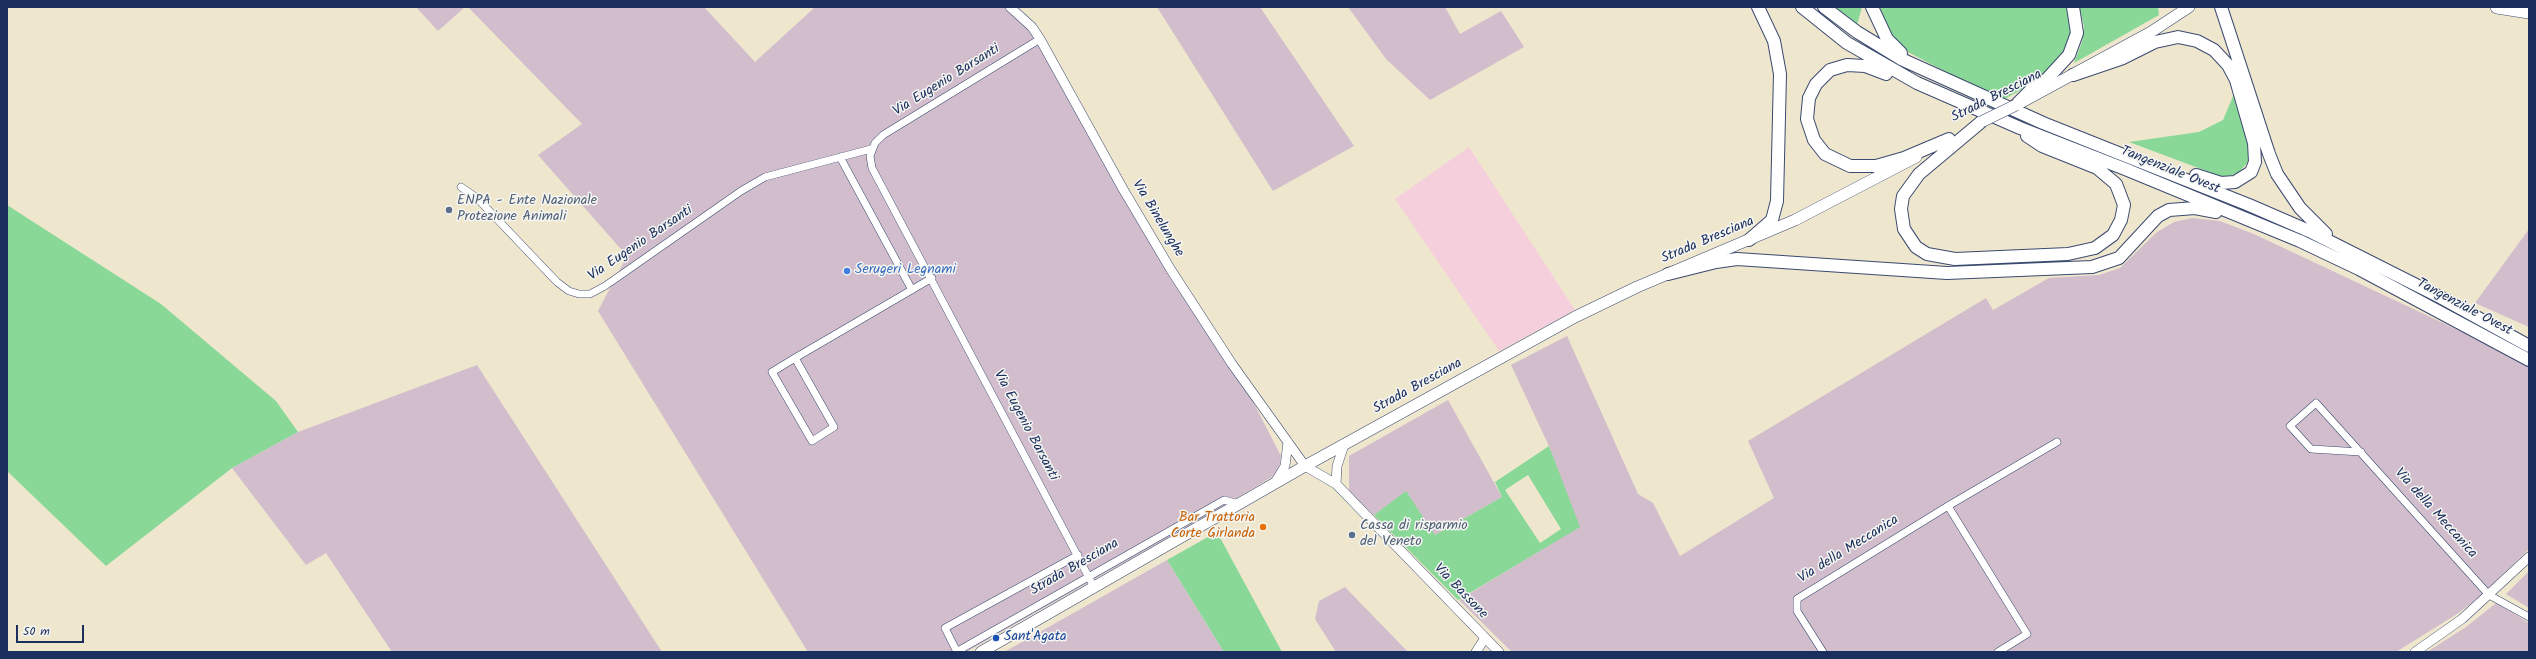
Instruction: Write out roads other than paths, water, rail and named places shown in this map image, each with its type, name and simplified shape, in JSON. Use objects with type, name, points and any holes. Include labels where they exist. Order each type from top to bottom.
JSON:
[{"type":"highway","points":[[1749,240],[1772,220],[1778,201],[1780,74],[1774,41],[1758,7]]},
{"type":"highway","name":"Tangenziale Ovest","points":[[1802,7],[1847,43],[1877,62],[1950,98],[2008,123],[2300,241],[2359,268],[2529,360]]},
{"type":"highway","name":"Tangenziale Ovest","points":[[1824,7],[1858,32],[1901,59],[2043,123],[2249,205],[2353,253],[2529,346]]},
{"type":"highway","points":[[1872,7],[1882,31],[1898,51],[1996,102]]},
{"type":"highway","points":[[2016,105],[2033,92],[2057,69],[2073,47],[2077,27],[2074,7]]},
{"type":"highway","points":[[2221,7],[2269,154],[2277,174],[2291,197],[2313,224],[2353,253]]},
{"type":"highway","points":[[2497,7],[2529,12]]},
{"type":"highway","points":[[2043,123],[2221,183],[2242,180],[2253,168],[2255,157],[2254,143],[2236,80],[2222,58],[2205,44],[2186,38],[2169,38],[2155,42],[2123,58],[2073,75]]},
{"type":"highway","points":[[1948,144],[1886,164],[1850,166],[1832,159],[1818,146],[1810,132],[1806,113],[1812,91],[1825,74],[1835,68],[1854,64],[1865,66],[1950,98]]},
{"type":"highway","points":[[1981,122],[1948,144],[1918,174],[1906,190],[1902,203],[1901,215],[1904,229],[1912,243],[1922,251],[1934,256],[1955,258],[2068,254],[2095,248],[2108,241],[2118,228],[2123,212],[2122,197],[2116,184],[2097,168],[2042,146],[2008,123]]},
{"type":"highway","points":[[1668,274],[1716,262],[1737,259],[1942,273],[2092,267],[2119,258],[2163,213],[2185,207],[2209,210],[2300,241]]},
{"type":"main road","name":"Strada Bresciana","points":[[2033,92],[2073,75],[2152,32],[2189,7]]},
{"type":"main road","name":"Strada Bresciana","points":[[1981,122],[2016,105]]},
{"type":"main road","name":"Strada Bresciana","points":[[980,652],[1092,582],[1213,520],[1274,486],[1305,466],[1575,317],[1668,274],[1749,240],[1832,202],[1948,144]]},
{"type":"street","name":"Via Binelunghe","points":[[1010,7],[1032,27],[1040,39],[1123,189],[1171,270],[1232,364],[1305,466]]},
{"type":"street","name":"Via Eugenio Barsanti","points":[[1040,39],[883,135],[871,149],[870,156],[872,168],[932,278],[1092,582]]},
{"type":"street","name":"Via Eugenio Barsanti","points":[[461,187],[477,198],[557,282],[569,291],[584,294],[605,286],[741,191],[765,177],[871,149]]},
{"type":"street","points":[[840,157],[912,290]]},
{"type":"street","points":[[795,358],[834,426],[812,440],[772,372],[795,358],[932,278]]},
{"type":"street","name":"Via della Meccanica","points":[[2361,452],[2311,449],[2290,426],[2316,403],[2361,452],[2489,595],[2529,617]]},
{"type":"street","points":[[1274,486],[1285,466],[1288,442]]},
{"type":"street","name":"Via della Meccanica","points":[[1823,652],[1797,611],[1797,599],[1948,506],[2057,442]]},
{"type":"street","points":[[1336,484],[1337,466],[1344,445]]},
{"type":"street","name":"Via Bassone","points":[[1305,466],[1336,484],[1485,638],[1476,652]]},
{"type":"street","name":"Strada Bresciana","points":[[1078,555],[945,628],[957,652],[1092,582],[1224,500],[1240,504]]},
{"type":"street","points":[[1948,506],[2027,634],[1998,652]]},
{"type":"street","points":[[1207,510],[1213,520]]},
{"type":"street","points":[[2415,652],[2462,619],[2529,557]]},
{"type":"street","points":[[1485,638],[1499,652]]},
{"type":"place","name":"ENPA - Ente Nazionale Protezione Animali","points":[[449,210]]},
{"type":"place","name":"Serugeri Legnami","points":[[847,271]]},
{"type":"place","name":"Bar Trattoria Corte Girlanda","points":[[1263,527]]},
{"type":"place","name":"Cassa di risparmio del Veneto","points":[[1352,535]]},
{"type":"place","name":"Sant'Agata","points":[[996,638]]}]
